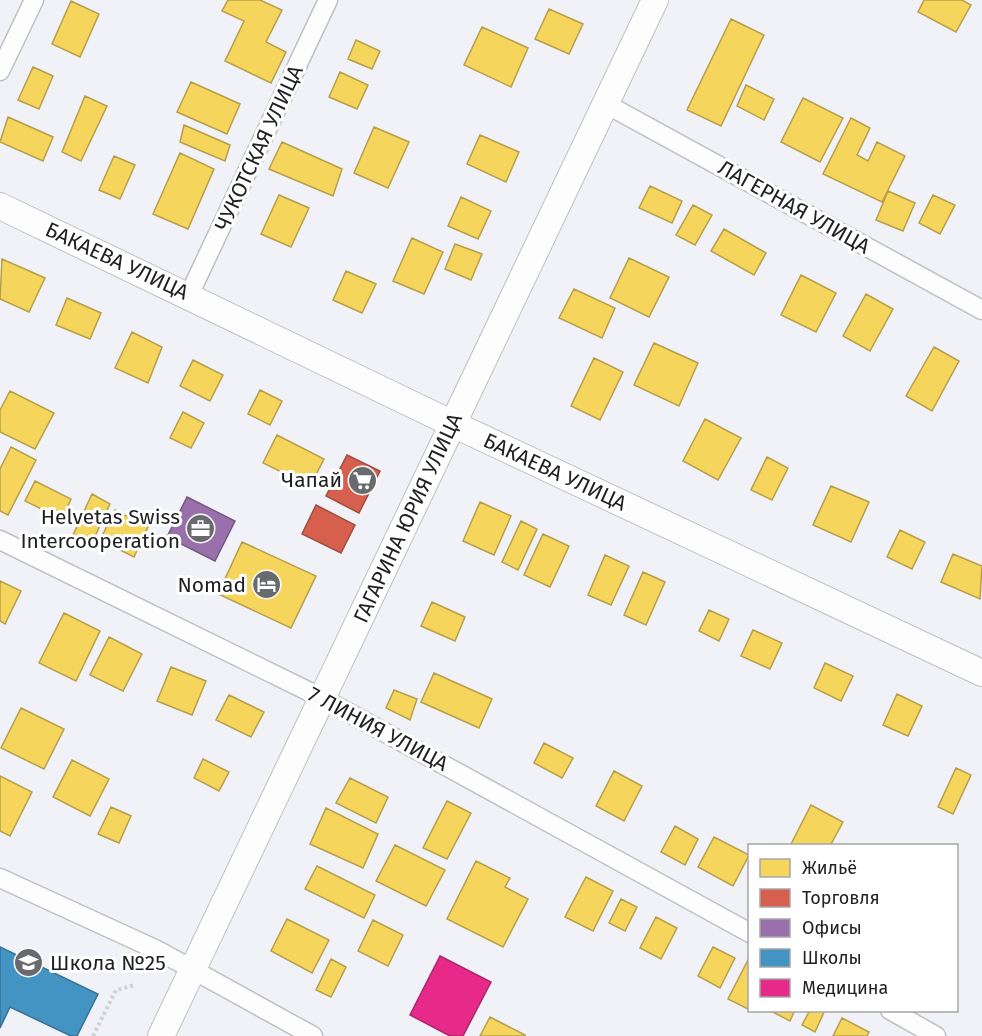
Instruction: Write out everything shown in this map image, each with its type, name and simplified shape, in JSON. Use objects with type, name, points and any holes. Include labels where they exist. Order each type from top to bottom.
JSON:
[{"type":"main road","name":"ГАГАРИНА ЮРИЯ УЛИЦА","points":[[161,1036],[655,0]]},
{"type":"main road","name":"БАКАЕВА УЛИЦА","points":[[0,206],[453,424],[982,673]]},
{"type":"street","points":[[0,71],[34,0]]},
{"type":"street","name":"ЧУКОТСКАЯ УЛИЦА","points":[[189,295],[328,0]]},
{"type":"street","name":"ЛАГЕРНАЯ УЛИЦА","points":[[606,105],[982,310]]},
{"type":"street","name":"7 ЛИНИЯ УЛИЦА","points":[[0,540],[322,698],[748,932]]},
{"type":"street","points":[[0,878],[193,969],[313,1036]]},
{"type":"street","points":[[892,1012],[936,1036]]},
{"type":"path","points":[[93,1036],[116,990],[135,985]]},
{"type":"building: Жильё","points":[[228,0],[260,0],[282,10],[266,42],[286,52],[271,83],[225,61],[244,21],[222,11]]},
{"type":"building: Жильё","points":[[924,0],[962,0],[971,5],[956,32],[918,12]]},
{"type":"building: Жильё","points":[[71,1],[99,14],[80,57],[52,44]]},
{"type":"building: Жильё","points":[[549,9],[583,24],[569,54],[535,39]]},
{"type":"building: Жильё","points":[[731,19],[764,35],[721,126],[687,110]]},
{"type":"building: Жильё","points":[[482,27],[528,48],[511,87],[464,65]]},
{"type":"building: Жильё","points":[[356,40],[380,51],[372,69],[348,59]]},
{"type":"building: Жильё","points":[[33,67],[53,76],[39,109],[18,100]]},
{"type":"building: Жильё","points":[[340,72],[368,85],[357,109],[329,97]]},
{"type":"building: Жильё","points":[[191,82],[240,104],[227,134],[177,112]]},
{"type":"building: Жильё","points":[[746,85],[774,99],[764,120],[737,106]]},
{"type":"building: Жильё","points":[[85,96],[107,106],[81,161],[62,152]]},
{"type":"building: Жильё","points":[[803,98],[843,118],[820,162],[781,142]]},
{"type":"building: Жильё","points":[[8,117],[53,137],[43,161],[0,142]]},
{"type":"building: Жильё","points":[[851,118],[870,128],[857,155],[868,161],[877,142],[905,156],[882,202],[823,174]]},
{"type":"building: Жильё","points":[[184,125],[230,145],[225,161],[180,142]]},
{"type":"building: Жильё","points":[[374,127],[409,142],[388,188],[354,173]]},
{"type":"building: Жильё","points":[[480,135],[519,152],[506,182],[467,164]]},
{"type":"building: Жильё","points":[[282,142],[342,169],[333,196],[269,169]]},
{"type":"building: Жильё","points":[[180,153],[214,169],[188,229],[153,214]]},
{"type":"building: Жильё","points":[[114,156],[135,165],[120,199],[99,190]]},
{"type":"building: Жильё","points":[[650,186],[682,201],[672,223],[639,208]]},
{"type":"building: Жильё","points":[[888,191],[915,203],[903,231],[876,220]]},
{"type":"building: Жильё","points":[[279,195],[309,208],[291,247],[261,234]]},
{"type":"building: Жильё","points":[[933,195],[955,205],[940,234],[919,223]]},
{"type":"building: Жильё","points":[[461,197],[491,211],[478,239],[448,226]]},
{"type":"building: Жильё","points":[[693,205],[712,215],[695,245],[676,235]]},
{"type":"building: Жильё","points":[[724,229],[766,253],[754,275],[711,251]]},
{"type":"building: Жильё","points":[[412,238],[443,252],[424,294],[393,281]]},
{"type":"building: Жильё","points":[[455,244],[482,254],[471,280],[445,269]]},
{"type":"building: Жильё","points":[[629,258],[669,277],[649,317],[610,298]]},
{"type":"building: Жильё","points":[[2,259],[45,278],[29,312],[0,299]]},
{"type":"building: Жильё","points":[[346,271],[376,284],[362,313],[333,300]]},
{"type":"building: Жильё","points":[[801,275],[836,293],[816,332],[781,315]]},
{"type":"building: Жильё","points":[[574,289],[615,308],[602,338],[559,318]]},
{"type":"building: Жильё","points":[[866,294],[893,309],[870,351],[843,336]]},
{"type":"building: Жильё","points":[[67,298],[101,313],[90,339],[56,325]]},
{"type":"building: Жильё","points":[[132,332],[162,347],[148,383],[115,368]]},
{"type":"building: Жильё","points":[[654,343],[698,363],[679,406],[634,385]]},
{"type":"building: Жильё","points":[[934,347],[959,361],[932,411],[906,396]]},
{"type":"building: Жильё","points":[[594,358],[623,372],[600,420],[571,406]]},
{"type":"building: Жильё","points":[[193,360],[223,375],[210,401],[180,386]]},
{"type":"building: Жильё","points":[[260,390],[282,401],[270,425],[248,414]]},
{"type":"building: Жильё","points":[[10,391],[54,413],[35,449],[0,432],[0,410]]},
{"type":"building: Жильё","points":[[183,412],[204,423],[191,448],[170,438]]},
{"type":"building: Жильё","points":[[705,419],[741,438],[718,480],[683,461]]},
{"type":"building: Жильё","points":[[277,435],[324,459],[310,486],[263,463]]},
{"type":"building: Жильё","points":[[11,447],[36,460],[8,515],[0,511],[0,469]]},
{"type":"building: Жильё","points":[[767,457],[788,468],[772,500],[751,490]]},
{"type":"building: Жильё","points":[[35,481],[71,499],[62,519],[25,501]]},
{"type":"building: Жильё","points":[[831,486],[869,502],[851,542],[813,525]]},
{"type":"building: Жильё","points":[[92,494],[110,504],[91,545],[73,535]]},
{"type":"building: Жильё","points":[[480,502],[511,516],[494,555],[463,541]]},
{"type":"building: Жильё","points":[[115,510],[148,527],[134,557],[100,540]]},
{"type":"building: Жильё","points":[[521,521],[537,529],[518,570],[502,562]]},
{"type":"building: Жильё","points":[[900,530],[925,542],[912,569],[887,557]]},
{"type":"building: Жильё","points":[[543,534],[569,546],[550,587],[524,575]]},
{"type":"building: Жильё","name":"Nomad","points":[[242,542],[316,576],[291,628],[218,594]]},
{"type":"building: Жильё","points":[[953,554],[982,566],[980,599],[941,582]]},
{"type":"building: Жильё","points":[[605,555],[629,566],[611,605],[588,595]]},
{"type":"building: Жильё","points":[[643,572],[665,582],[646,625],[624,615]]},
{"type":"building: Жильё","points":[[0,581],[21,591],[5,624],[0,621]]},
{"type":"building: Жильё","points":[[432,602],[465,617],[455,641],[421,626]]},
{"type":"building: Жильё","points":[[709,610],[729,619],[719,641],[699,631]]},
{"type":"building: Жильё","points":[[64,613],[100,631],[76,681],[39,663]]},
{"type":"building: Жильё","points":[[753,630],[782,643],[770,669],[741,656]]},
{"type":"building: Жильё","points":[[109,637],[142,654],[123,691],[90,675]]},
{"type":"building: Жильё","points":[[825,663],[853,676],[841,701],[814,688]]},
{"type":"building: Жильё","points":[[171,667],[206,681],[192,715],[157,701]]},
{"type":"building: Жильё","points":[[434,673],[492,699],[479,728],[421,702]]},
{"type":"building: Жильё","points":[[394,690],[417,699],[410,720],[386,708]]},
{"type":"building: Жильё","points":[[897,694],[922,706],[908,736],[883,725]]},
{"type":"building: Жильё","points":[[229,695],[264,712],[251,737],[216,720]]},
{"type":"building: Жильё","points":[[21,708],[64,729],[44,769],[1,748]]},
{"type":"building: Жильё","points":[[544,743],[573,758],[562,778],[534,763]]},
{"type":"building: Жильё","points":[[203,759],[229,772],[219,791],[194,778]]},
{"type":"building: Жильё","points":[[72,760],[109,779],[90,816],[53,797]]},
{"type":"building: Жильё","points":[[956,768],[971,775],[953,814],[938,807]]},
{"type":"building: Жильё","points":[[614,771],[642,786],[624,821],[596,806]]},
{"type":"building: Жильё","points":[[0,776],[32,792],[10,836],[0,831]]},
{"type":"building: Жильё","points":[[350,778],[388,797],[376,823],[336,803]]},
{"type":"building: Жильё","points":[[447,801],[471,813],[447,859],[423,848]]},
{"type":"building: Жильё","points":[[811,805],[843,822],[831,844],[791,844]]},
{"type":"building: Жильё","points":[[111,807],[131,816],[119,843],[98,834]]},
{"type":"building: Жильё","points":[[326,808],[378,834],[363,868],[310,844]]},
{"type":"building: Жильё","points":[[675,826],[698,839],[685,865],[661,852]]},
{"type":"building: Жильё","points":[[714,837],[748,854],[733,886],[698,867]]},
{"type":"building: Жильё","points":[[395,845],[445,870],[426,906],[376,881]]},
{"type":"building: Жильё","points":[[476,861],[510,878],[505,887],[528,899],[503,947],[447,919]]},
{"type":"building: Жильё","points":[[317,866],[375,895],[364,918],[305,889]]},
{"type":"building: Жильё","points":[[586,877],[613,891],[593,931],[565,917]]},
{"type":"building: Жильё","points":[[621,899],[637,907],[625,931],[609,923]]},
{"type":"building: Жильё","points":[[656,917],[677,928],[661,959],[640,948]]},
{"type":"building: Жильё","points":[[287,919],[329,940],[312,973],[271,951]]},
{"type":"building: Жильё","points":[[373,920],[403,935],[388,966],[358,951]]},
{"type":"building: Жильё","points":[[713,947],[735,958],[720,988],[698,976]]},
{"type":"building: Жильё","points":[[331,959],[346,967],[331,997],[316,990]]},
{"type":"building: Жильё","points":[[748,960],[748,1009],[728,999]]},
{"type":"building: Жильё","points":[[773,1012],[794,1012],[790,1021]]},
{"type":"building: Жильё","points":[[809,1012],[824,1012],[815,1032],[802,1025]]},
{"type":"building: Жильё","points":[[490,1017],[525,1035],[525,1036],[480,1036]]},
{"type":"building: Жильё","points":[[842,1018],[869,1032],[867,1036],[833,1036]]},
{"type":"building: Торговля","points":[[347,455],[380,471],[359,513],[326,496]]},
{"type":"building: Торговля","points":[[316,505],[355,525],[341,553],[302,534]]},
{"type":"building: Офисы","name":"Helvetas Swiss Intercooperation","points":[[187,497],[235,521],[215,561],[167,537]]},
{"type":"building: Школы","points":[[0,947],[98,994],[77,1036],[71,1036],[10,1007],[0,1028]]},
{"type":"building: Медицина","points":[[440,956],[491,982],[463,1036],[450,1036],[410,1015]]},
{"type":"place","name":"Чапай","points":[[363,480]]},
{"type":"place","name":"Helvetas Swiss Intercooperation","points":[[201,529]]},
{"type":"place","name":"Nomad","points":[[267,585]]},
{"type":"place","name":"Школа №25","points":[[29,963]]}]
